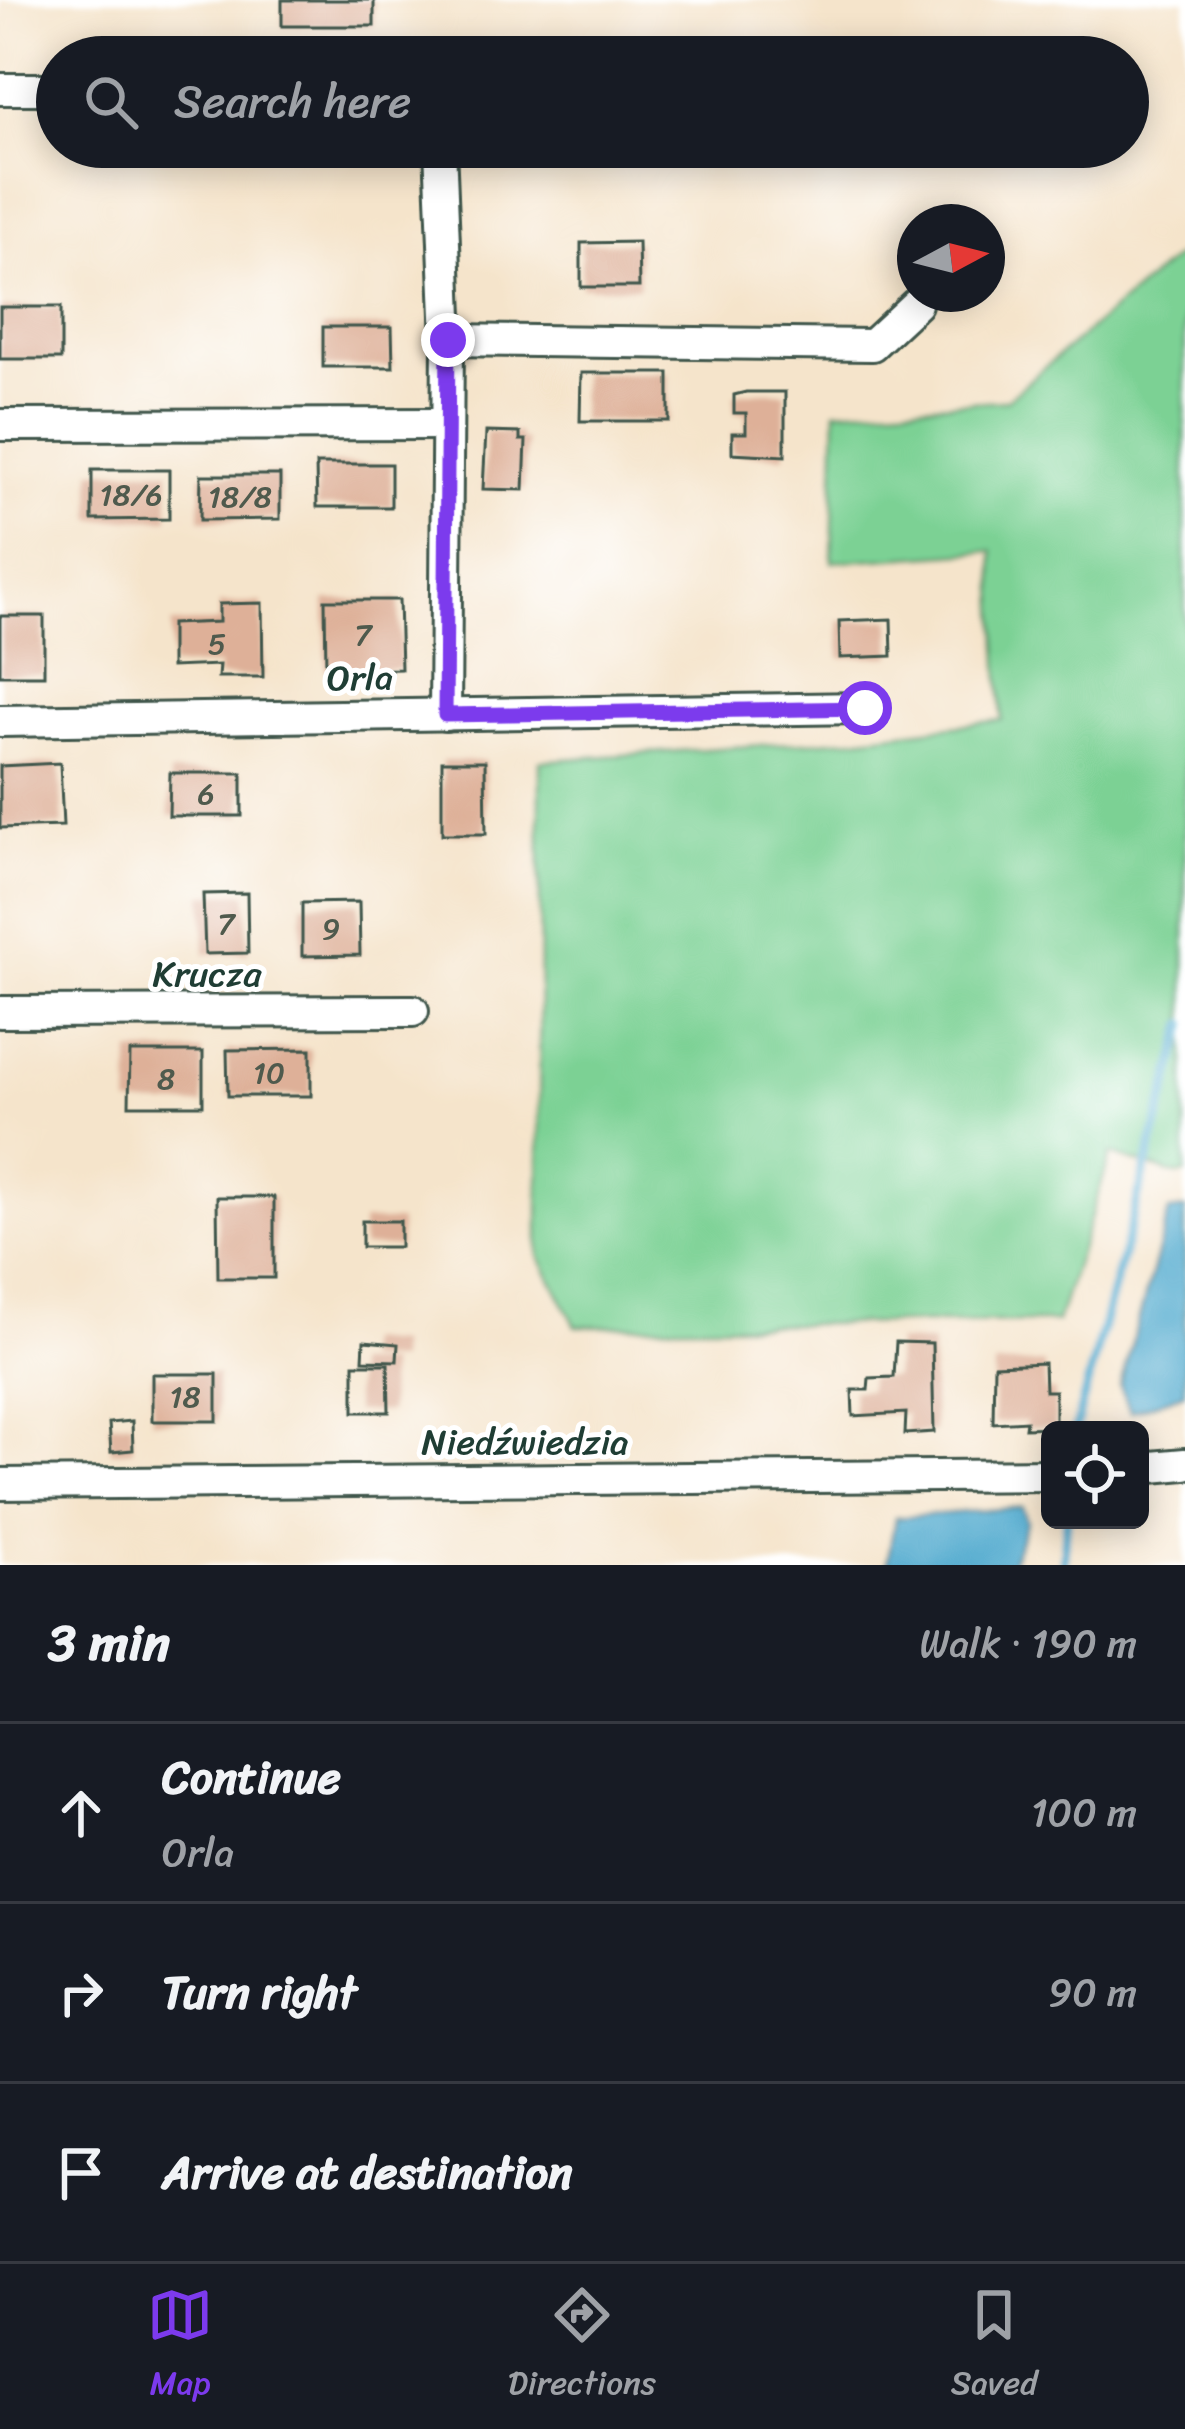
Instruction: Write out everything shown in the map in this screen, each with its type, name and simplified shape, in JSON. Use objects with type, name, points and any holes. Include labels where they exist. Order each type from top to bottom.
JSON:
[{"type":"street","points":[[0,89],[36,89]]},
{"type":"street","points":[[441,168],[448,340],[445,715]]},
{"type":"street","points":[[448,340],[872,345],[907,312]]},
{"type":"street","points":[[0,425],[447,424]]},
{"type":"street","name":"Orla","points":[[0,722],[865,708]]},
{"type":"street","name":"Krucza","points":[[0,1012],[413,1011]]},
{"type":"street","points":[[1149,1467],[1185,1464]]},
{"type":"street","name":"Niedźwiedzia","points":[[0,1484],[1041,1475]]},
{"type":"green space","points":[[1185,249],[1185,1174],[1111,1154],[1057,1322],[576,1326],[539,1256],[540,761],[847,739],[1002,720],[993,551],[832,562],[836,410],[1006,400]]},
{"type":"water","points":[[1185,1209],[1185,1393],[1130,1412],[1120,1386],[1169,1211]]},
{"type":"water","points":[[1022,1507],[1027,1521],[1010,1565],[887,1565],[895,1518]]},
{"type":"building","points":[[282,0],[374,0],[374,26],[282,26]]},
{"type":"building","points":[[638,242],[639,287],[581,287],[581,243]]},
{"type":"building","points":[[0,307],[61,307],[61,359],[0,359]]},
{"type":"building","points":[[323,327],[392,327],[393,367],[323,367]]},
{"type":"building","points":[[581,373],[669,373],[669,421],[580,421]]},
{"type":"building","points":[[785,392],[785,456],[732,453],[732,433],[746,433],[746,413],[734,413],[734,395]]},
{"type":"building","points":[[486,432],[520,433],[520,440],[526,440],[524,490],[483,489]]},
{"type":"building","points":[[316,464],[391,464],[391,507],[317,507]]},
{"type":"building","points":[[92,470],[169,470],[169,519],[92,520]]},
{"type":"building","points":[[201,475],[280,475],[280,519],[200,520]]},
{"type":"building","points":[[325,600],[399,600],[401,669],[326,671]]},
{"type":"building","points":[[262,603],[263,677],[218,677],[219,665],[171,667],[171,624],[219,622],[219,604]]},
{"type":"building","points":[[0,616],[44,616],[44,675],[0,675]]},
{"type":"building","points":[[891,619],[892,656],[840,658],[839,621]]},
{"type":"building","points":[[442,761],[485,761],[486,834],[442,834]]},
{"type":"building","points":[[60,763],[63,826],[0,828],[0,766]]},
{"type":"building","points":[[170,773],[242,773],[242,816],[169,816]]},
{"type":"building","points":[[247,893],[248,953],[205,954],[203,894]]},
{"type":"building","points":[[359,902],[360,955],[302,956],[302,903]]},
{"type":"building","points":[[311,1049],[311,1096],[228,1096],[227,1050]]},
{"type":"building","points":[[130,1052],[203,1052],[203,1105],[129,1105]]},
{"type":"building","points":[[217,1197],[274,1197],[274,1278],[218,1278]]},
{"type":"building","points":[[362,1221],[400,1221],[400,1247],[362,1247]]},
{"type":"building","points":[[364,1341],[398,1344],[397,1361],[363,1360]]},
{"type":"building","points":[[896,1342],[932,1343],[934,1432],[905,1434],[906,1413],[853,1416],[852,1390],[868,1390],[869,1378],[894,1377]]},
{"type":"building","points":[[1044,1363],[1045,1391],[1055,1391],[1055,1421],[1025,1428],[1026,1421],[993,1423],[994,1365]]},
{"type":"building","points":[[354,1364],[388,1364],[389,1412],[354,1412]]},
{"type":"building","points":[[152,1374],[217,1374],[217,1421],[152,1421]]},
{"type":"building","points":[[132,1421],[133,1450],[111,1452],[109,1423]]},
{"type":"waterway","points":[[1077,1421],[1185,1024]]},
{"type":"waterway","points":[[1063,1565],[1066,1529]]},
{"type":"route","points":[[448,340],[445,715],[865,708]]}]
